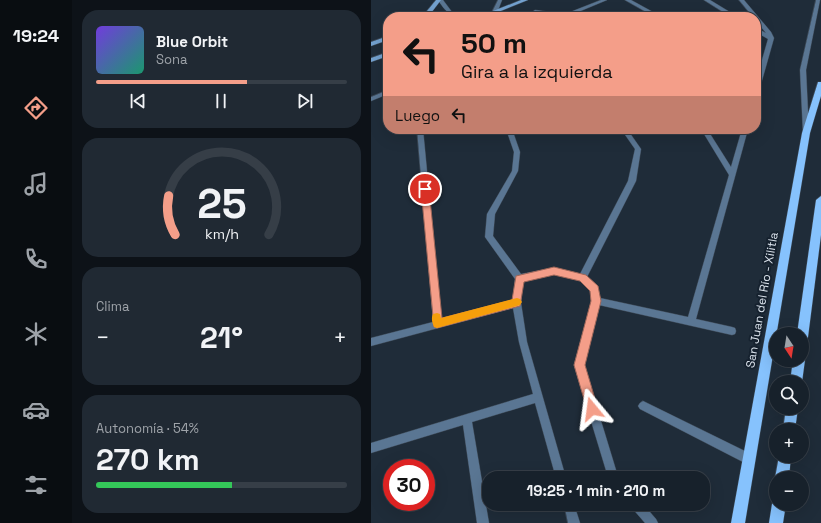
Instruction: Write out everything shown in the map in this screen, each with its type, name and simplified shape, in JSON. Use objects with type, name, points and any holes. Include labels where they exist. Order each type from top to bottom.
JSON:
[{"type":"main road","name":"San Juan del Río - Xilitla","points":[[738,523],[806,133],[821,84]]},
{"type":"main road","points":[[803,327],[821,200]]},
{"type":"main road","points":[[776,523],[778,511]]},
{"type":"street","points":[[429,12],[440,0],[449,12]]},
{"type":"street","points":[[495,12],[500,0]]},
{"type":"street","points":[[495,12],[526,0]]},
{"type":"street","points":[[579,12],[605,0]]},
{"type":"street","points":[[627,0],[650,12]]},
{"type":"street","points":[[706,0],[726,12]]},
{"type":"street","points":[[741,0],[752,12]]},
{"type":"street","points":[[806,133],[803,70],[818,0]]},
{"type":"street","points":[[761,23],[769,33],[771,39],[761,74]]},
{"type":"street","points":[[761,33],[771,39]]},
{"type":"street","points":[[371,44],[383,40]]},
{"type":"street","points":[[371,60],[383,56]]},
{"type":"street","points":[[371,99],[383,94]]},
{"type":"street","points":[[420,134],[437,323]]},
{"type":"street","points":[[511,134],[517,152],[515,171],[491,214],[489,237],[519,278],[517,303],[523,342],[559,471]]},
{"type":"street","points":[[582,278],[632,180],[637,150],[627,134]]},
{"type":"street","points":[[707,134],[732,174]]},
{"type":"street","points":[[691,322],[744,134]]},
{"type":"street","points":[[519,278],[554,271],[582,278],[594,289],[596,301],[579,365],[611,471]]},
{"type":"street","points":[[596,301],[732,332]]},
{"type":"street","points":[[371,342],[437,323],[517,303]]},
{"type":"street","points":[[371,448],[538,397]]},
{"type":"street","points":[[643,406],[749,459]]},
{"type":"street","points":[[467,419],[483,523]]},
{"type":"street","points":[[571,511],[574,523]]},
{"type":"street","points":[[642,511],[652,523]]},
{"type":"slow traffic","points":[[437,317],[437,323],[517,302]]},
{"type":"route","points":[[425,189],[437,323],[517,303],[519,278],[554,271],[582,278],[594,289],[596,301],[579,365],[592,409]]}]
